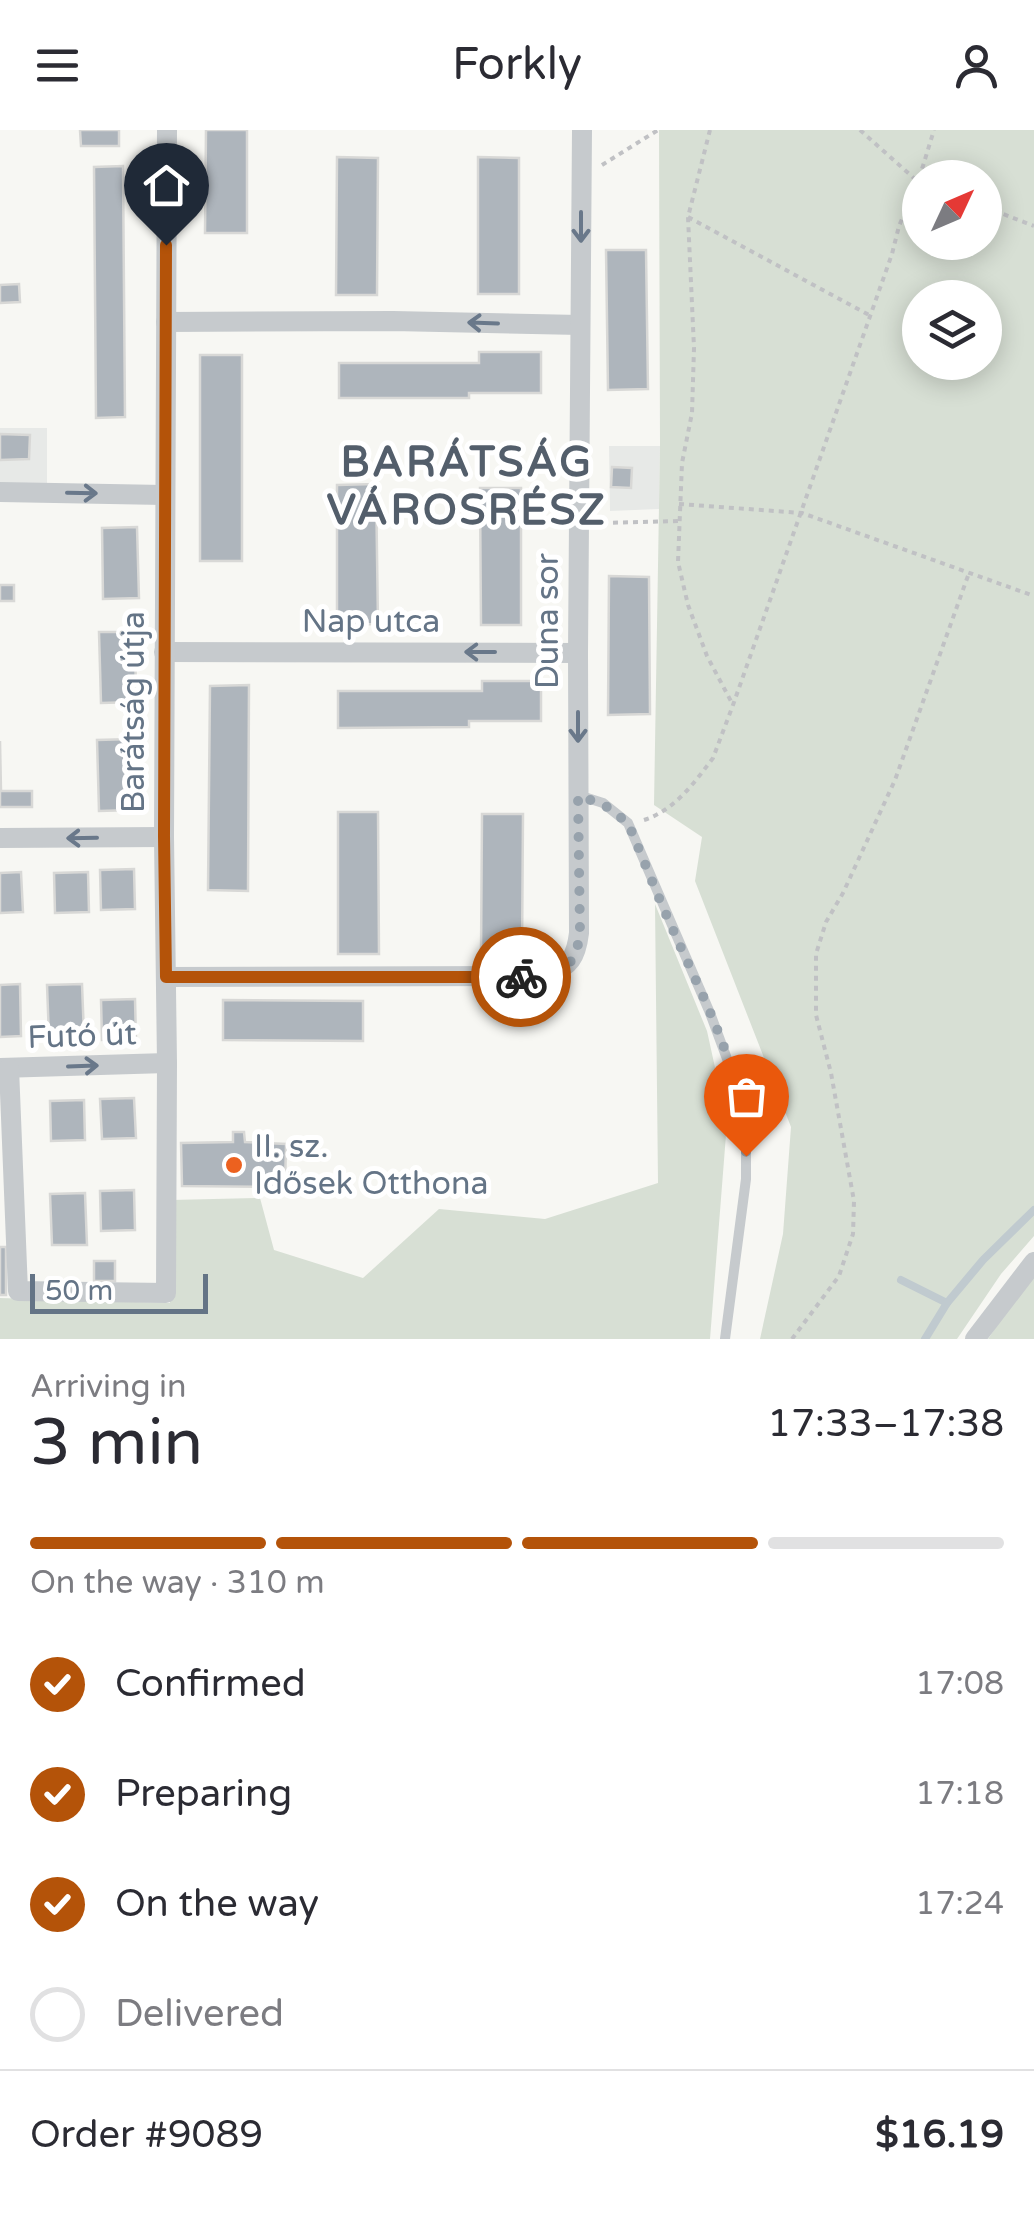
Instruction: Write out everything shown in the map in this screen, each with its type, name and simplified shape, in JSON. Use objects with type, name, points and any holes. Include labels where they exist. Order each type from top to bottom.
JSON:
[{"type":"street","name":"Barátság útja","points":[[4,1068],[18,1291],[166,1293],[166,130]]},
{"type":"street","name":"Duna sor","points":[[166,977],[548,976],[564,968],[577,953],[582,130]]},
{"type":"street","points":[[166,322],[580,325]]},
{"type":"street","points":[[0,492],[164,495]]},
{"type":"street","name":"Nap utca","points":[[164,652],[578,653]]},
{"type":"street","points":[[0,838],[164,836]]},
{"type":"street","name":"Futó út","points":[[4,1068],[167,1063]]},
{"type":"street","points":[[974,1339],[1034,1262]]},
{"type":"lane","points":[[578,796],[603,804],[628,823],[733,1075],[746,1132],[746,1179],[725,1339]]},
{"type":"path","points":[[594,170],[658,130]]},
{"type":"path","points":[[710,130],[688,217],[693,397],[682,463],[678,562],[688,606],[734,705]]},
{"type":"path","points":[[860,130],[902,167]]},
{"type":"path","points":[[925,160],[934,130]]},
{"type":"path","points":[[1002,214],[1034,226]]},
{"type":"path","points":[[688,217],[870,316]]},
{"type":"path","points":[[628,823],[660,814],[693,785],[712,758],[802,513],[902,218]]},
{"type":"path","points":[[680,504],[802,513],[1034,596]]},
{"type":"path","points":[[593,523],[678,521]]},
{"type":"path","points":[[792,1339],[839,1276],[852,1234],[854,1201],[816,1015],[816,954],[826,922],[895,780],[969,573]]},
{"type":"shaded area","points":[[659,130],[1034,130],[1034,1236],[1001,1274],[957,1339],[760,1339],[783,1234],[791,1127],[695,881],[702,837],[654,805],[660,446]]},
{"type":"shaded area","points":[[0,428],[47,428],[47,485],[0,486]]},
{"type":"shaded area","points":[[609,446],[660,446],[659,509],[610,511]]},
{"type":"shaded area","points":[[655,904],[707,1031],[727,1122],[710,1339],[0,1339],[0,1298],[170,1303],[171,1200],[260,1198],[274,1250],[363,1278],[439,1209],[545,1219],[658,1183]]},
{"type":"shaded area","points":[[1034,1276],[1034,1339],[988,1339],[1019,1292]]},
{"type":"building","points":[[80,130],[119,130],[119,146],[81,146]]},
{"type":"building","points":[[206,130],[247,130],[247,233],[205,233]]},
{"type":"building","points":[[337,157],[378,158],[377,295],[336,295]]},
{"type":"building","points":[[478,157],[519,158],[519,294],[478,294]]},
{"type":"building","points":[[123,166],[125,417],[96,418],[94,167]]},
{"type":"building","points":[[606,250],[646,250],[648,389],[608,390]]},
{"type":"building","points":[[19,284],[20,302],[0,303],[0,285]]},
{"type":"building","points":[[479,352],[541,352],[541,393],[469,393],[469,398],[339,398],[339,363],[479,363]]},
{"type":"building","points":[[200,355],[242,355],[242,561],[200,561]]},
{"type":"building","points":[[0,434],[30,435],[29,459],[0,460]]},
{"type":"building","points":[[612,467],[632,468],[631,488],[611,487]]},
{"type":"building","points":[[376,484],[378,624],[337,625],[337,485]]},
{"type":"building","points":[[480,488],[521,488],[521,625],[481,625]]},
{"type":"building","points":[[137,527],[139,598],[103,599],[102,528]]},
{"type":"building","points":[[609,576],[649,577],[650,714],[608,715]]},
{"type":"building","points":[[0,585],[14,585],[14,601],[0,601]]},
{"type":"building","points":[[99,632],[135,632],[136,702],[101,703]]},
{"type":"building","points":[[482,681],[541,681],[541,721],[469,721],[469,727],[338,728],[338,691],[482,691]]},
{"type":"building","points":[[249,685],[248,891],[208,890],[210,686]]},
{"type":"building","points":[[132,739],[134,810],[99,811],[97,740]]},
{"type":"building","points":[[0,741],[1,791],[32,791],[32,807],[0,807]]},
{"type":"building","points":[[338,812],[378,812],[379,954],[338,954]]},
{"type":"building","points":[[482,814],[523,814],[522,956],[481,956]]},
{"type":"building","points":[[134,869],[135,909],[101,910],[100,870]]},
{"type":"building","points":[[21,872],[23,912],[0,913],[0,873]]},
{"type":"building","points":[[88,872],[89,912],[55,913],[54,873]]},
{"type":"building","points":[[20,984],[21,1036],[0,1037],[0,985]]},
{"type":"building","points":[[82,984],[84,1036],[49,1037],[47,985]]},
{"type":"building","points":[[135,999],[136,1039],[102,1040],[101,1000]]},
{"type":"building","points":[[223,1000],[363,1001],[363,1041],[223,1040]]},
{"type":"building","points":[[134,1098],[136,1138],[102,1139],[100,1099]]},
{"type":"building","points":[[84,1100],[85,1140],[51,1141],[50,1101]]},
{"type":"building","name":"II. sz. Idősek Otthona","points":[[233,1132],[244,1132],[245,1142],[286,1144],[285,1187],[182,1186],[181,1143],[233,1142]]},
{"type":"building","points":[[134,1190],[135,1230],[101,1231],[100,1191]]},
{"type":"building","points":[[85,1193],[87,1245],[52,1245],[50,1194]]},
{"type":"building","points":[[0,1247],[6,1247],[6,1295],[0,1295]]},
{"type":"building","points":[[94,1261],[115,1261],[115,1281],[94,1281]]},
{"type":"waterway","points":[[925,1339],[947,1303],[983,1260],[1034,1210]]},
{"type":"waterway","points":[[901,1280],[947,1303]]},
{"type":"way so far","points":[[521,977],[548,976],[564,968],[577,953],[578,796],[603,804],[628,823],[710,1013],[733,1075],[746,1132],[746,1156]]},
{"type":"place","name":"II. sz. Idősek Otthona","points":[[234,1165]]},
{"type":"district","name":"BARÁTSÁG VÁROSRÉSZ","points":[[467,486]]},
{"type":"route","points":[[166,245],[166,977],[521,977]]}]
